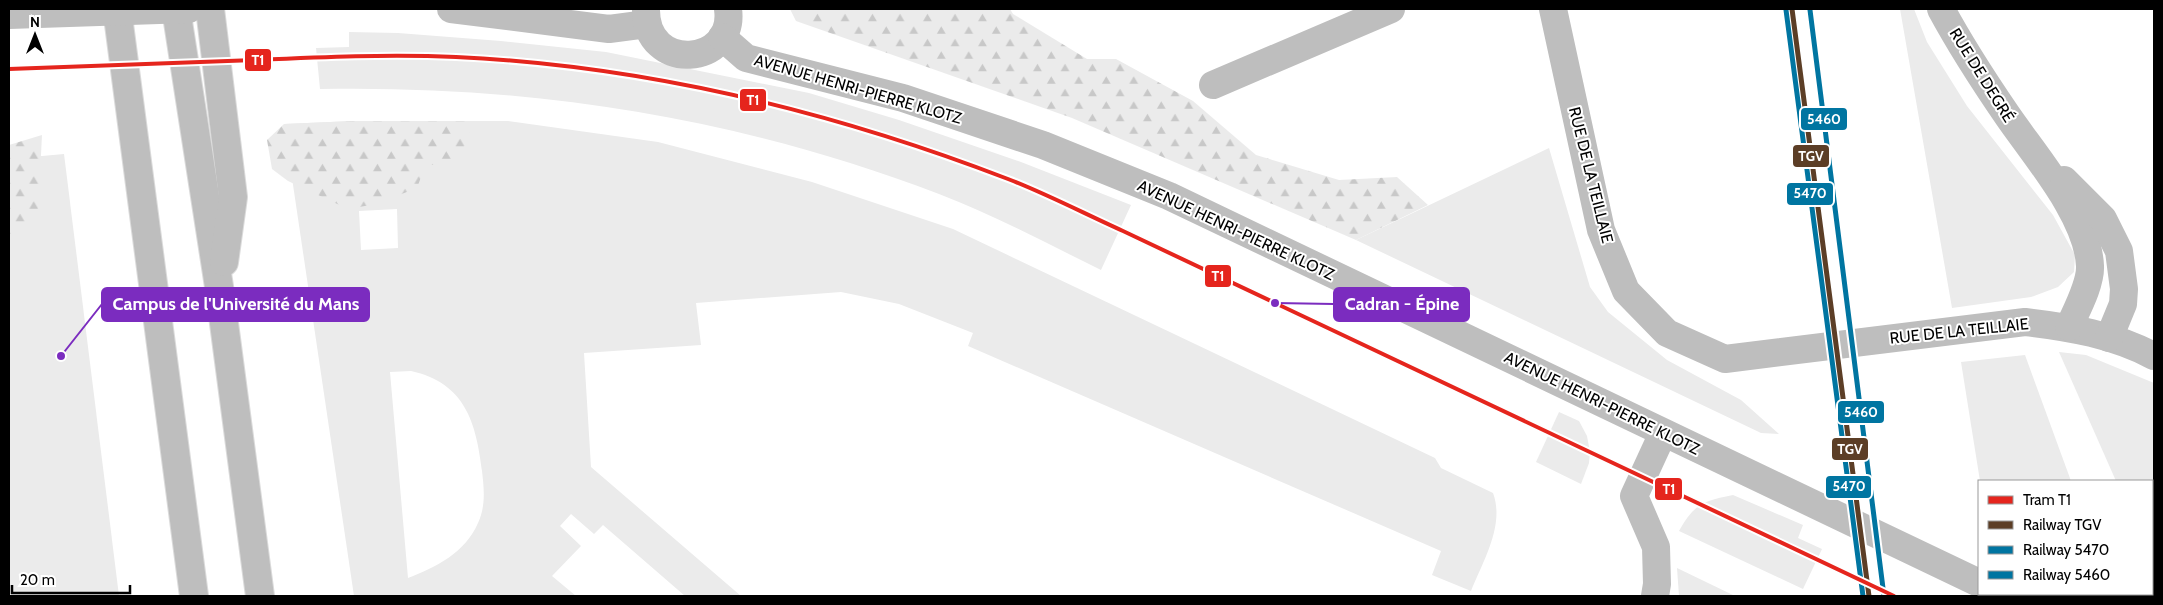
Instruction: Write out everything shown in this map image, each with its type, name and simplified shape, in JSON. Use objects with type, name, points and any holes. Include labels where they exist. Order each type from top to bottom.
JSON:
[{"type":"main road","points":[[117,9],[194,596]]},
{"type":"main road","points":[[176,9],[220,293],[260,596]]},
{"type":"main road","points":[[9,15],[189,9]]},
{"type":"main road","points":[[210,9],[233,197],[220,293]]},
{"type":"main road","points":[[451,9],[609,29],[646,16],[652,36],[661,46],[673,53],[686,56],[700,54],[712,48],[722,37],[728,25],[728,9]]},
{"type":"main road","points":[[1213,85],[1391,9]]},
{"type":"main road","name":"RUE DE LA TEILLAIE","points":[[1553,9],[1601,230],[1626,291],[1667,333],[1725,359],[2025,322],[2069,327]]},
{"type":"main road","name":"RUE DE DEGRÉ","points":[[1941,9],[1968,59],[2058,188],[2087,242],[2090,268],[2084,291],[2069,327]]},
{"type":"main road","name":"AVENUE HENRI-PIERRE KLOTZ","points":[[722,37],[746,58],[904,98],[1043,145],[1169,196],[1978,583]]},
{"type":"main road","name":"RUE DE DEGRÉ","points":[[2024,141],[2103,219],[2119,251],[2124,289],[2123,304],[2109,338]]},
{"type":"main road","points":[[2069,327],[2109,338],[2154,356]]},
{"type":"main road","points":[[1656,596],[1658,584],[1656,547],[1634,496],[1663,432]]},
{"type":"green space","points":[[790,9],[1010,9],[1013,14],[1087,59],[1116,59],[1193,101],[1256,155],[1339,180],[1397,177],[1428,205],[1356,240],[1072,118],[796,21]]},
{"type":"green space","points":[[1900,9],[1914,9],[1927,42],[1967,106],[2053,215],[2075,255],[2074,272],[2058,287],[2031,297],[1952,308]]},
{"type":"green space","points":[[349,32],[398,33],[501,41],[606,52],[809,93],[899,120],[1021,162],[1131,205],[1101,270],[1000,220],[939,194],[864,168],[788,145],[712,126],[557,100],[479,93],[400,89],[320,89],[316,48],[349,47]]},
{"type":"green space","points":[[353,121],[508,121],[658,142],[812,182],[953,229],[1435,458],[1441,468],[1493,493],[1496,505],[1496,518],[1491,543],[1471,591],[1432,575],[1441,551],[968,346],[973,333],[899,304],[841,292],[696,303],[701,345],[584,353],[591,467],[741,596],[685,596],[603,525],[594,534],[571,514],[560,526],[581,546],[552,576],[576,596],[354,596],[284,124]],"holes":[[[397,209],[398,248],[361,250],[359,211]],[[411,371],[429,377],[444,385],[456,395],[464,407],[476,436],[484,497],[481,517],[466,543],[449,558],[408,578],[390,372]]]},
{"type":"green space","points":[[353,121],[471,121],[466,143],[455,161],[425,166],[417,188],[376,204],[348,209],[288,181],[272,169],[267,140],[284,124]]},
{"type":"green space","points":[[42,135],[38,213],[9,236],[9,145]]},
{"type":"green space","points":[[1549,148],[1590,287],[1608,312],[1667,360],[1741,400],[1779,434],[1761,433],[1356,240]]},
{"type":"green space","points":[[64,154],[119,596],[9,596],[9,159]]},
{"type":"green space","points":[[2059,352],[2086,355],[2154,383],[2154,596],[2150,596],[2153,595],[2153,480],[2116,480]]},
{"type":"green space","points":[[2025,355],[2071,480],[1980,480],[1961,362]]},
{"type":"green space","points":[[1559,412],[1579,421],[1587,436],[1590,452],[1589,463],[1581,484],[1536,462]]},
{"type":"green space","points":[[1733,495],[1803,525],[1798,538],[1822,549],[1803,589],[1679,531],[1690,514],[1701,505],[1714,499]]},
{"type":"green space","points":[[1677,568],[1735,596],[1679,596]]},
{"type":"tram line","name":"T1","points":[[9,69],[356,56],[456,57],[598,70],[737,96],[806,113],[941,155],[1037,191],[1894,596]]},
{"type":"rail line","name":"TGV","points":[[1792,9],[1869,596]]},
{"type":"rail line","name":"5470","points":[[1786,10],[1863,596]]},
{"type":"rail line","name":"5460","points":[[1810,10],[1884,596]]},
{"type":"place","name":"Cadran - Épine","points":[[1275,303]]},
{"type":"place","name":"Campus de l'Université du Mans","points":[[61,356]]}]
